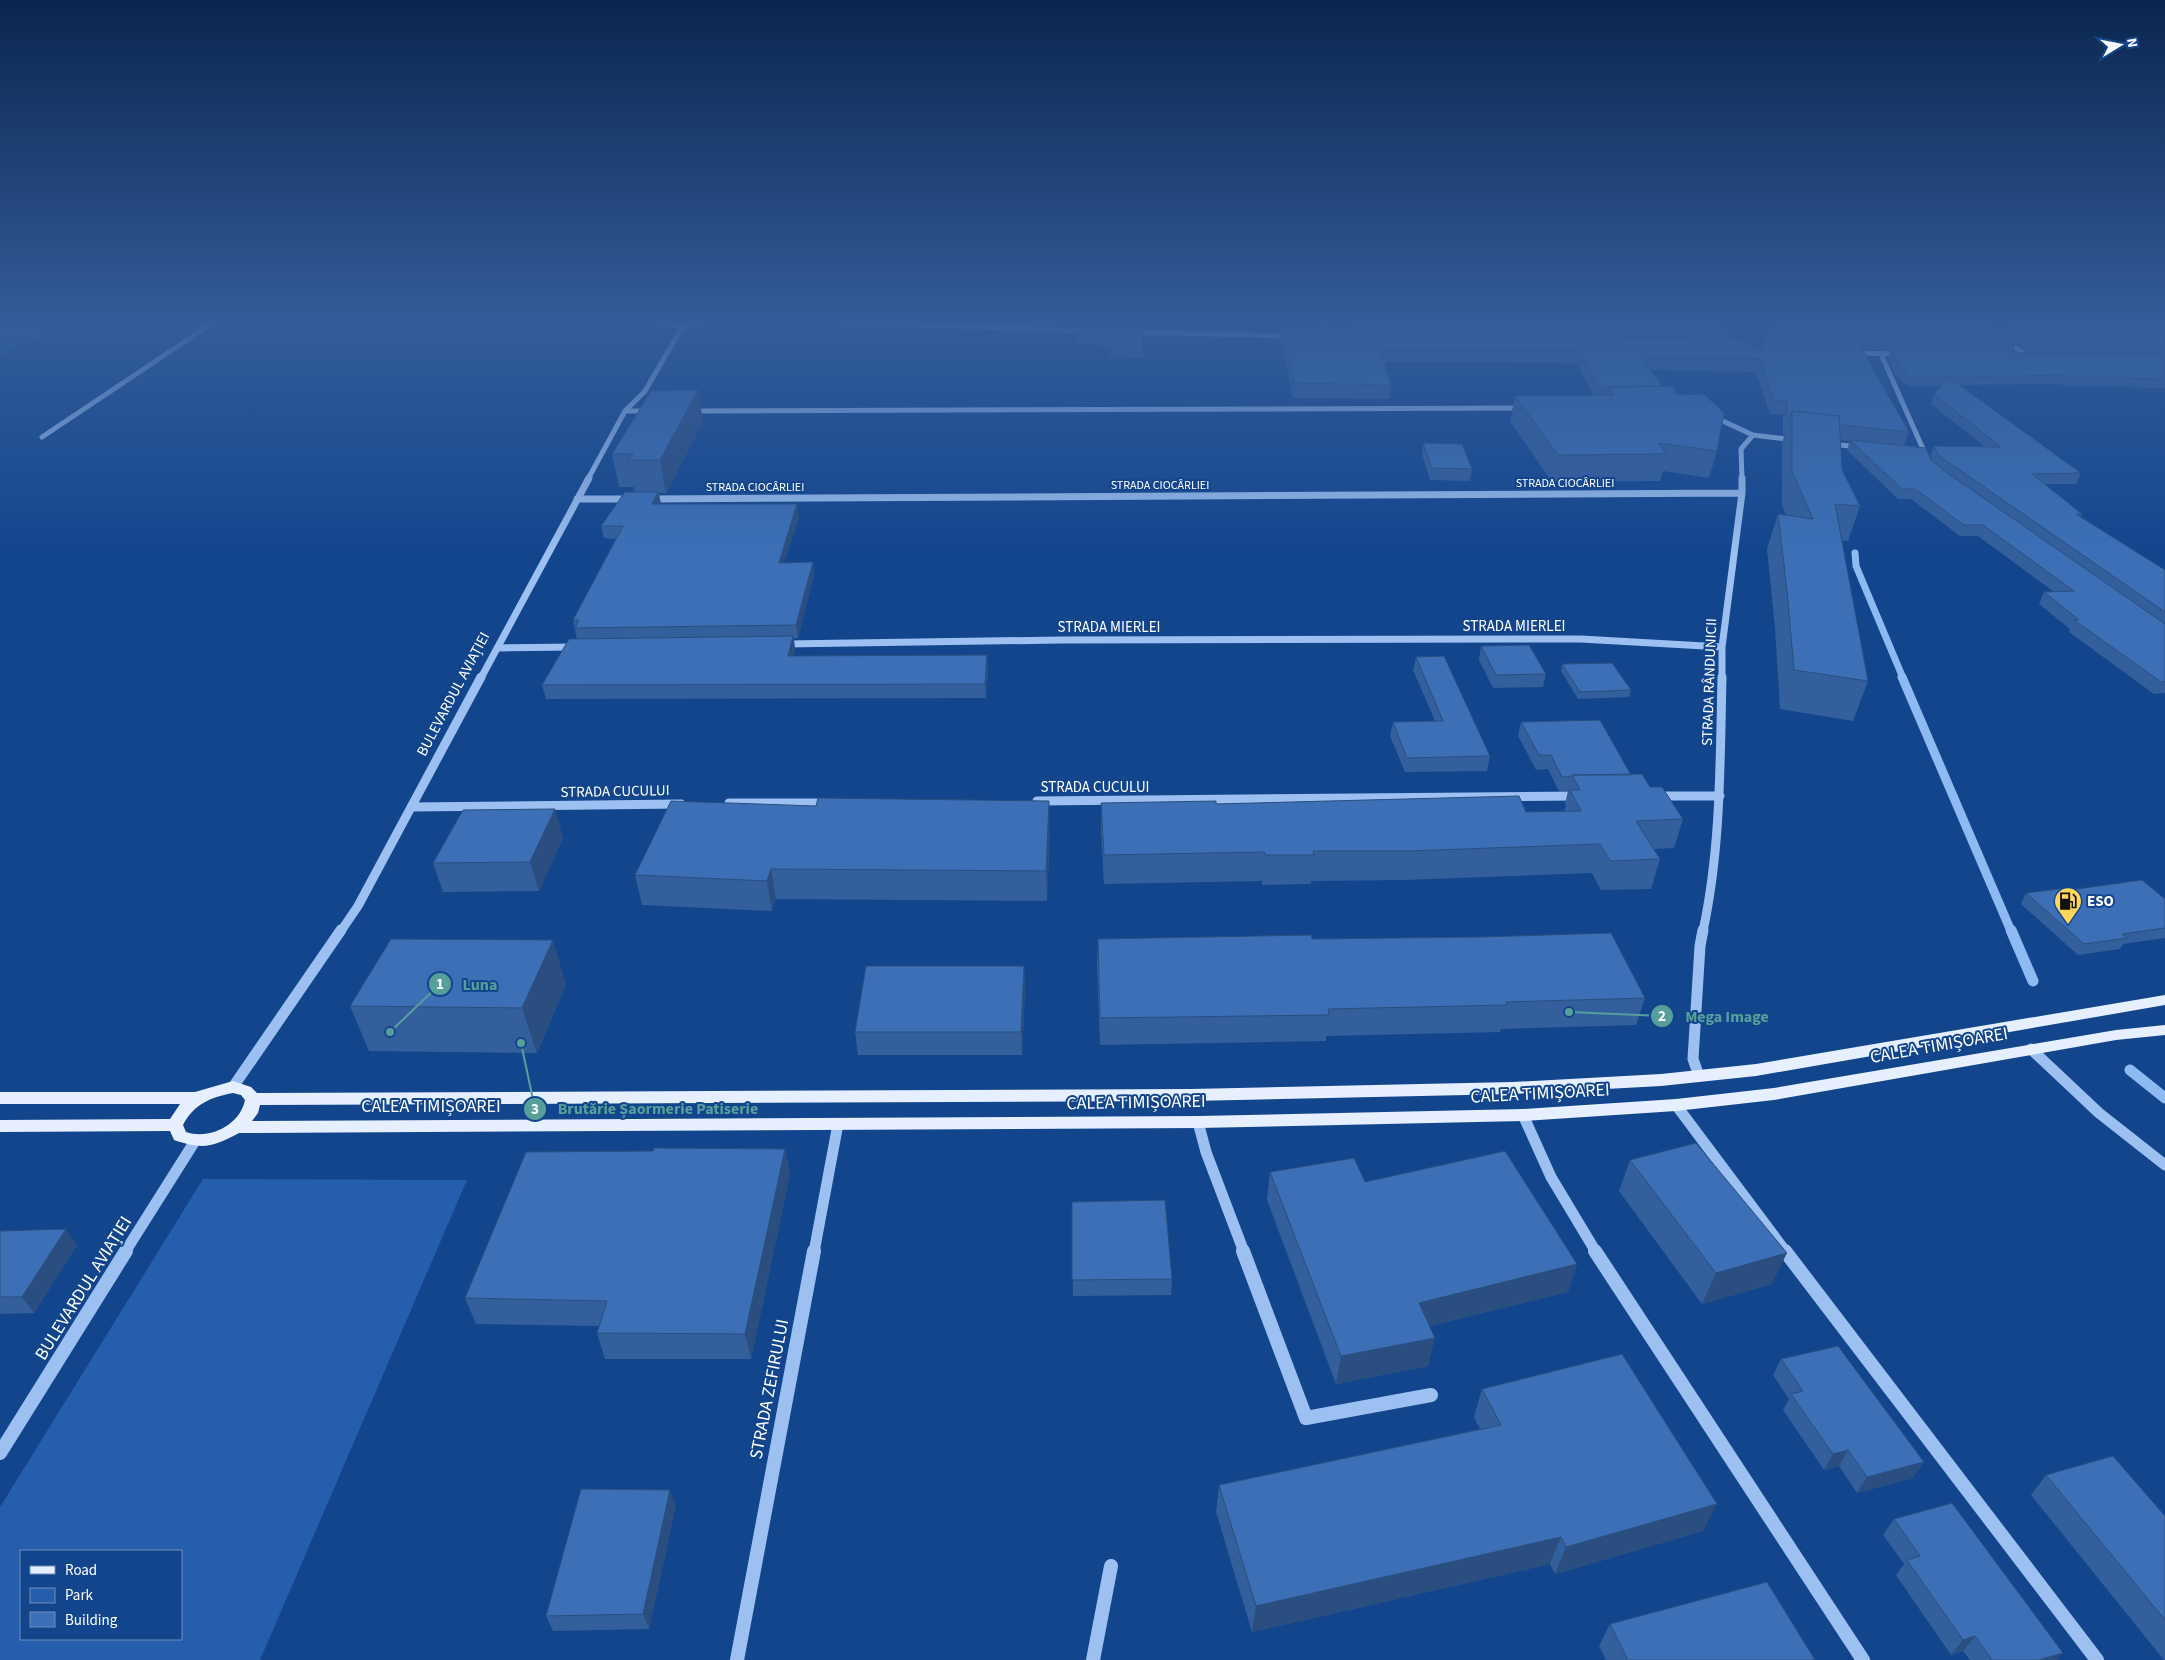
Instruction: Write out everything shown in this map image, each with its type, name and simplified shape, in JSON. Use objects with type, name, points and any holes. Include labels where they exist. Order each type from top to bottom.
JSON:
[{"type":"main road","name":"CALEA TIMIȘOAREI","points":[[253,1099],[1191,1095],[1513,1088],[1699,1076],[1756,1070],[2165,1000]]},
{"type":"main road","name":"CALEA TIMIȘOAREI","points":[[237,1127],[1198,1122],[1523,1115],[1676,1105],[1774,1094],[2116,1035],[2165,1030]]},
{"type":"main road","points":[[233,1088],[246,1091],[253,1099],[250,1112],[237,1127],[216,1138],[195,1141],[180,1136],[175,1125],[181,1111],[197,1098],[215,1090],[233,1088]]},
{"type":"main road","points":[[0,1098],[197,1098]]},
{"type":"main road","points":[[0,1126],[175,1125]]},
{"type":"street","points":[[42,437],[98,399]]},
{"type":"street","name":"BULEVARDUL AVIAȚIEI","points":[[233,1088],[358,906],[625,411],[637,399]]},
{"type":"street","points":[[1901,399],[1932,468]]},
{"type":"street","points":[[682,411],[1529,408]]},
{"type":"street","points":[[625,411],[654,411]]},
{"type":"street","points":[[1706,414],[1753,435],[1800,440]]},
{"type":"street","name":"STRADA RÂNDUNICII","points":[[1699,1076],[1693,1059],[1700,946],[1710,898],[1720,796],[1722,647],[1742,493],[1741,449],[1753,435]]},
{"type":"street","points":[[1818,442],[1866,447]]},
{"type":"street","points":[[1915,453],[1924,454]]},
{"type":"street","name":"STRADA CIOCÂRLIEI","points":[[577,499],[1742,493]]},
{"type":"street","name":"STRADA MIERLEI","points":[[779,644],[1061,640],[1581,639],[1722,647]]},
{"type":"street","points":[[497,648],[582,647]]},
{"type":"street","name":"STRADA CUCULUI","points":[[1026,801],[1589,796]]},
{"type":"street","points":[[1646,796],[1720,796]]},
{"type":"street","points":[[717,804],[837,803]]},
{"type":"street","name":"STRADA CUCULUI","points":[[411,806],[687,804]]},
{"type":"street","points":[[2031,1049],[2099,1113],[2165,1165]]},
{"type":"street","points":[[1676,1105],[1695,1133],[2098,1660]]},
{"type":"street","points":[[1523,1115],[1534,1144],[1597,1251],[1863,1660]]},
{"type":"street","points":[[1198,1122],[1206,1152],[1306,1418],[1431,1395]]},
{"type":"street","name":"STRADA ZEFIRULUI","points":[[737,1660],[838,1124]]},
{"type":"street","name":"BULEVARDUL AVIAȚIEI","points":[[0,1453],[195,1141]]},
{"type":"street","points":[[1093,1660],[1111,1566]]},
{"type":"green space","points":[[203,1179],[467,1180],[260,1660],[0,1660],[0,1507]]},
{"type":"building","points":[[646,399],[693,399],[660,460],[628,460],[633,454],[612,454]]},
{"type":"building","points":[[1518,399],[1710,399],[1724,413],[1717,451],[1658,443],[1667,454],[1558,455]]},
{"type":"building","points":[[1891,399],[1909,432],[1842,425],[1839,422],[1839,416],[1792,411],[1789,419],[1787,419],[1787,401],[1774,400]]},
{"type":"building","points":[[1941,399],[1979,399],[2081,473],[2032,474],[2082,514],[2076,514],[2165,570],[2165,612],[1938,455],[1934,446],[2001,447]]},
{"type":"building","points":[[1792,411],[1839,416],[1842,470],[1860,506],[1835,504],[1868,681],[1794,670],[1778,514],[1813,519],[1792,471]]},
{"type":"building","points":[[1850,440],[1926,448],[1931,460],[1946,472],[2165,624],[2165,682],[2161,682],[2074,620],[2079,620],[2044,592],[2074,591],[1983,525],[1964,525],[1915,489],[1902,489]]},
{"type":"building","points":[[1423,443],[1462,444],[1472,469],[1432,468]]},
{"type":"building","points":[[625,492],[658,492],[652,504],[797,504],[779,563],[813,562],[796,625],[575,628],[579,620],[573,620],[623,526],[601,526]]},
{"type":"building","points":[[793,636],[788,656],[987,655],[985,684],[542,685],[569,639]]},
{"type":"building","points":[[1529,645],[1546,674],[1496,675],[1481,646]]},
{"type":"building","points":[[1444,656],[1490,756],[1407,758],[1393,722],[1443,721],[1416,657]]},
{"type":"building","points":[[1612,663],[1631,690],[1580,692],[1562,664]]},
{"type":"building","points":[[1600,720],[1631,775],[1572,775],[1562,777],[1551,755],[1539,755],[1521,722]]},
{"type":"building","points":[[1642,774],[1650,787],[1662,787],[1683,819],[1636,821],[1660,859],[1610,861],[1600,844],[1409,851],[1313,851],[1314,855],[1265,855],[1264,852],[1104,855],[1101,803],[1216,801],[1216,804],[1519,796],[1526,812],[1581,811],[1570,790],[1580,790],[1572,775]]},
{"type":"building","points":[[818,798],[1049,801],[1046,871],[771,869],[767,881],[635,875],[671,801],[816,806]]},
{"type":"building","points":[[555,809],[530,862],[433,863],[463,810]]},
{"type":"building","points":[[2142,880],[2165,899],[2165,928],[2122,934],[2127,938],[2084,944],[2026,893],[2067,888],[2070,890]]},
{"type":"building","points":[[1611,933],[1645,998],[1506,1002],[1507,1005],[1328,1009],[1329,1015],[1100,1018],[1098,939],[1311,935],[1312,939]]},
{"type":"building","points":[[391,939],[553,940],[522,1008],[350,1006]]},
{"type":"building","points":[[866,966],[1024,966],[1021,1032],[855,1032]]},
{"type":"building","points":[[1696,1143],[1787,1253],[1716,1273],[1630,1160]]},
{"type":"building","points":[[654,1148],[785,1149],[745,1334],[597,1333],[607,1301],[465,1298],[526,1152],[653,1151]]},
{"type":"building","points":[[1505,1151],[1577,1264],[1419,1303],[1435,1338],[1341,1356],[1270,1172],[1354,1158],[1365,1182]]},
{"type":"building","points":[[1165,1200],[1172,1279],[1072,1280],[1072,1202]]},
{"type":"building","points":[[66,1229],[22,1297],[0,1297],[0,1231]]},
{"type":"building","points":[[1838,1346],[1924,1462],[1867,1477],[1848,1450],[1833,1454],[1791,1394],[1803,1391],[1781,1359]]},
{"type":"building","points":[[1622,1354],[1717,1504],[1566,1547],[1561,1537],[1256,1606],[1219,1485],[1501,1425],[1482,1389]]},
{"type":"building","points":[[2113,1456],[2165,1516],[2165,1620],[2046,1475]]},
{"type":"building","points":[[581,1489],[670,1490],[643,1614],[546,1616]]},
{"type":"building","points":[[1952,1503],[2063,1653],[2039,1660],[1992,1660],[1975,1636],[1963,1640],[1907,1560],[1920,1556],[1894,1519]]},
{"type":"building","points":[[1767,1582],[1815,1660],[1628,1660],[1610,1624]]},
{"type":"waterway","points":[[1855,553],[1856,566],[1903,678]]},
{"type":"waterway","points":[[1902,677],[2011,931]]},
{"type":"waterway","points":[[2011,930],[2033,981]]},
{"type":"waterway","points":[[2130,1070],[2165,1098]]},
{"type":"place","name":"ESO","points":[[2068,925]]},
{"type":"place","name":"Mega Image","points":[[1569,1012]]},
{"type":"place","name":"Luna","points":[[390,1032]]},
{"type":"place","name":"Brutărie Șaormerie Patiserie","points":[[521,1043]]}]
